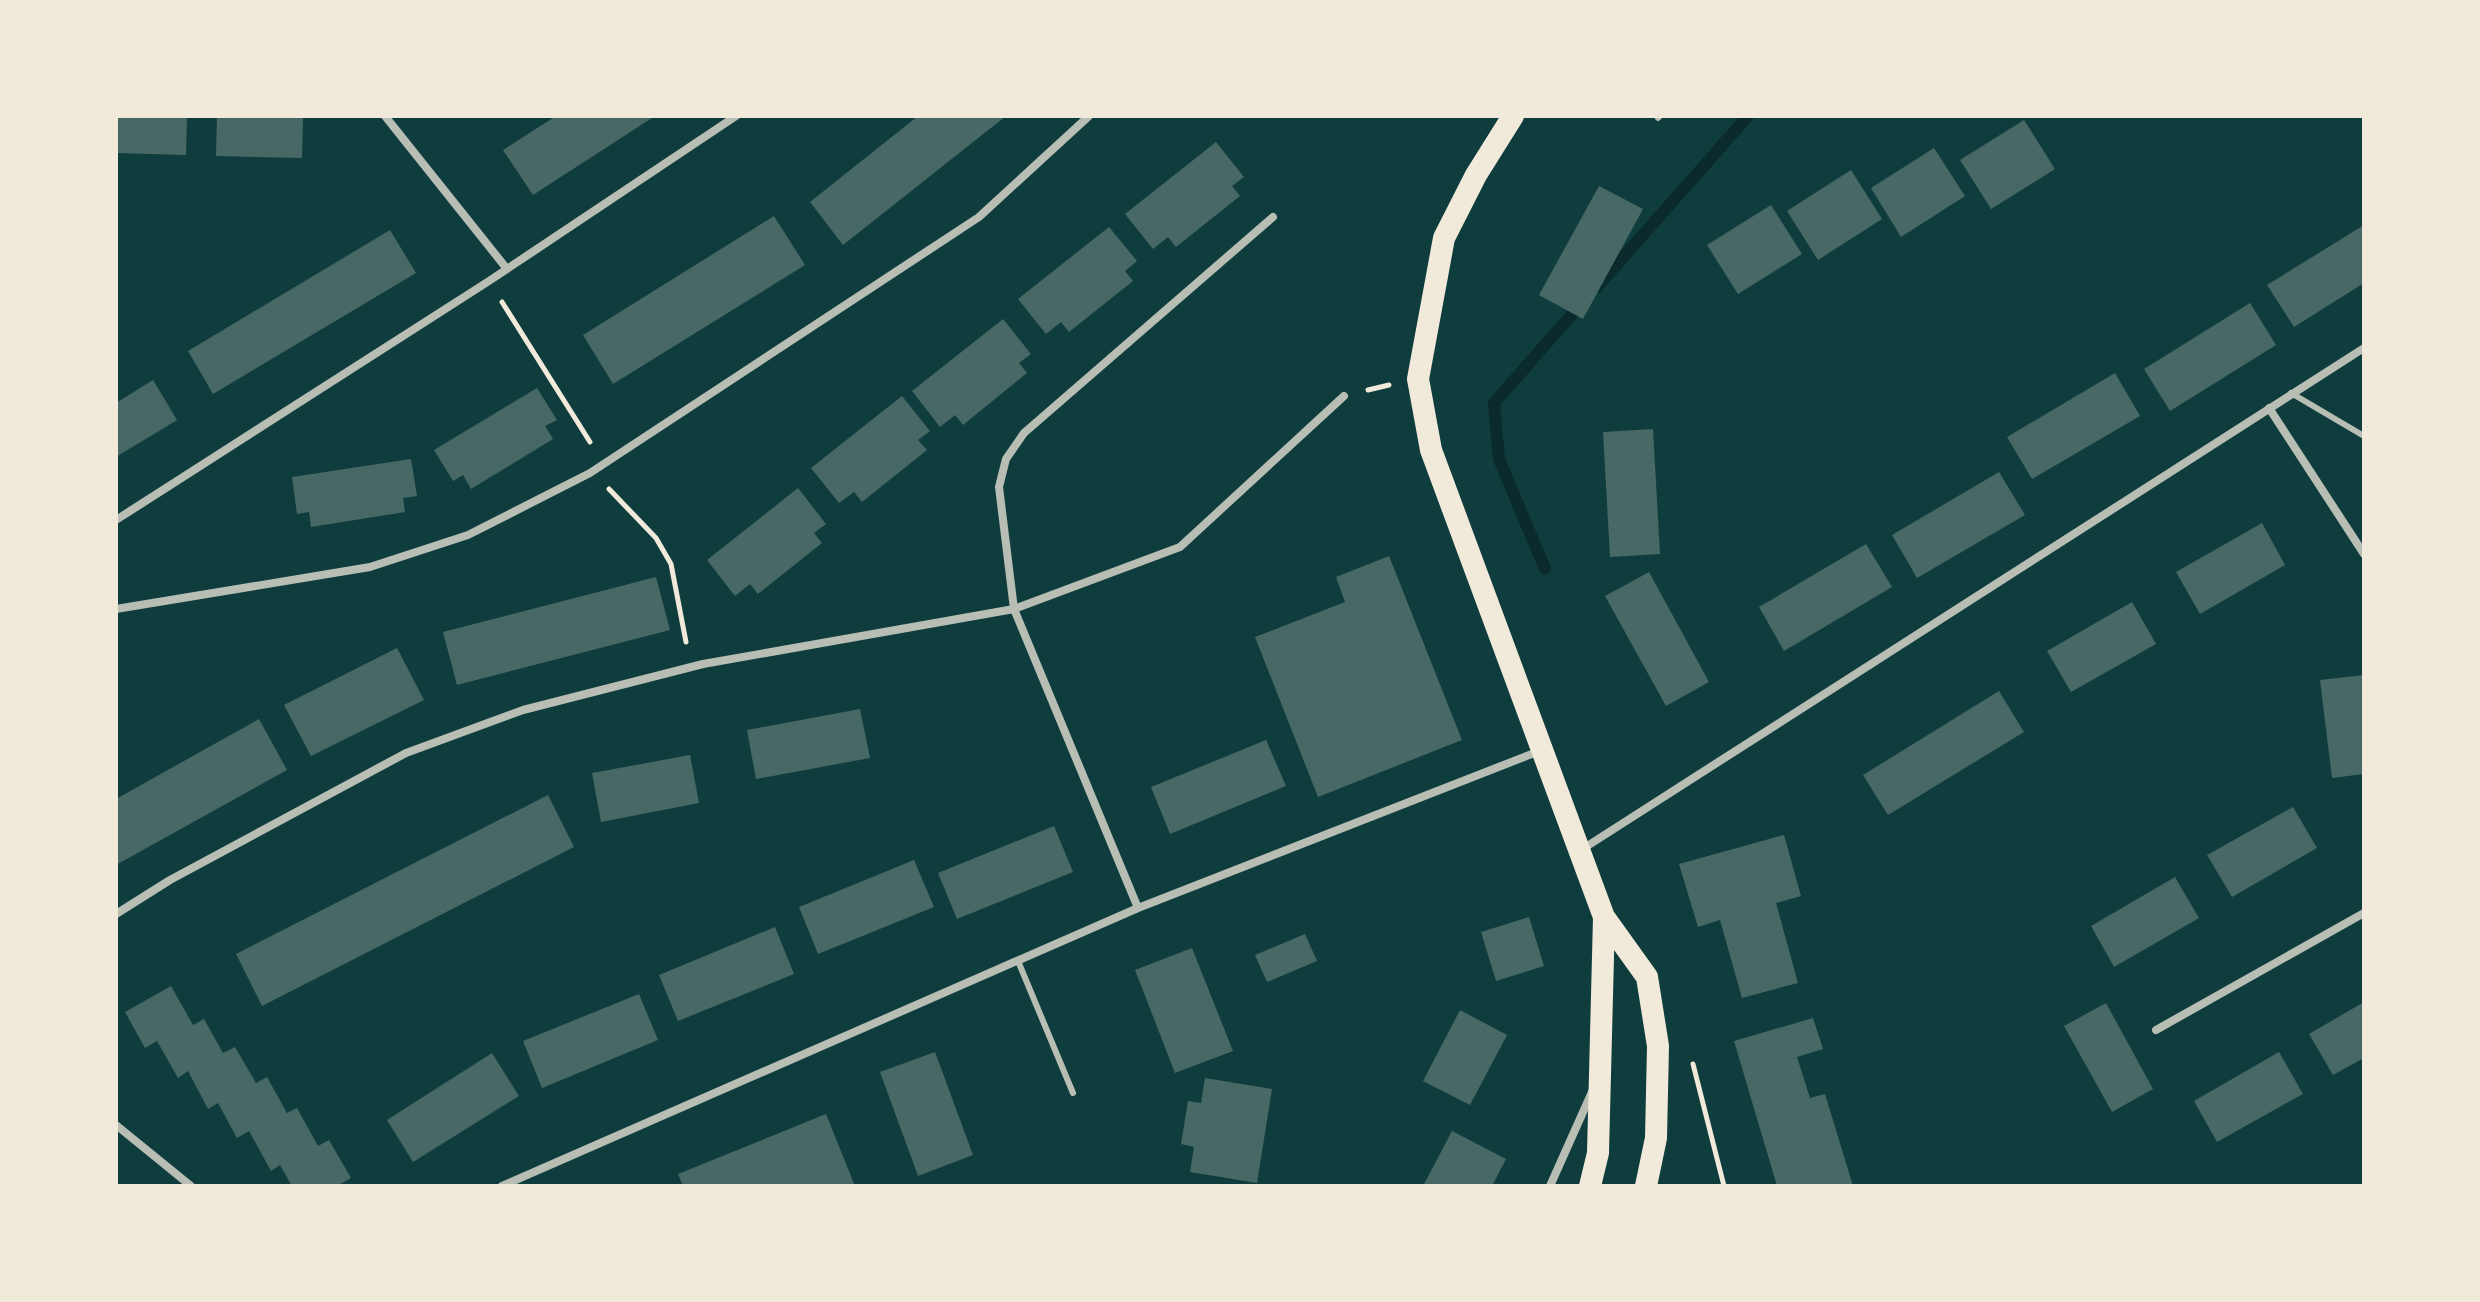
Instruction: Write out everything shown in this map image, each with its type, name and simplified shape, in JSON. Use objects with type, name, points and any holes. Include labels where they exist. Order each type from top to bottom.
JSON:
[{"type":"highway","points":[[1513,116],[1476,175],[1444,238],[1418,379],[1431,450],[1604,917],[1647,977],[1658,1046],[1656,1138],[1646,1186]]},
{"type":"highway","points":[[1590,1186],[1598,1153],[1604,917]]},
{"type":"street","points":[[385,116],[507,269]]},
{"type":"street","points":[[116,520],[489,281],[736,116]]},
{"type":"street","points":[[116,609],[370,567],[468,535],[590,473],[979,217],[1089,116]]},
{"type":"street","points":[[1138,908],[1014,609],[999,487],[1006,459],[1024,433],[1273,217]]},
{"type":"street","points":[[1580,850],[2364,348]]},
{"type":"street","points":[[116,914],[170,880],[406,753],[523,710],[690,667],[1014,609],[1180,547],[1344,396]]},
{"type":"street","points":[[2269,408],[2364,554]]},
{"type":"street","points":[[502,1186],[1138,908],[1543,750]]},
{"type":"street","points":[[2156,1030],[2364,913]]},
{"type":"street","points":[[1550,1186],[1601,1073]]},
{"type":"street","points":[[116,1125],[191,1186]]},
{"type":"lane","points":[[2291,393],[2364,436]]},
{"type":"lane","points":[[1018,961],[1073,1093]]},
{"type":"path","points":[[489,281],[604,463]]},
{"type":"path","points":[[1344,396],[1418,379]]},
{"type":"path","points":[[590,473],[656,538],[671,564],[690,667]]},
{"type":"building","points":[[116,116],[187,116],[186,155],[116,153]]},
{"type":"building","points":[[217,116],[303,116],[302,158],[216,156]]},
{"type":"building","points":[[556,116],[655,116],[533,195],[503,150]]},
{"type":"building","points":[[918,116],[1006,116],[843,245],[810,202]]},
{"type":"building","points":[[2024,120],[2055,169],[1991,209],[1960,160]]},
{"type":"building","points":[[1216,142],[1244,177],[1232,186],[1240,196],[1176,247],[1168,237],[1153,249],[1125,214]]},
{"type":"building","points":[[1934,148],[1965,196],[1901,237],[1871,188]]},
{"type":"building","points":[[1851,170],[1882,219],[1818,260],[1787,211]]},
{"type":"building","points":[[1599,186],[1643,209],[1583,319],[1539,295]]},
{"type":"building","points":[[1771,205],[1802,254],[1738,294],[1707,245]]},
{"type":"building","points":[[774,216],[805,265],[613,384],[583,335]]},
{"type":"building","points":[[2364,225],[2364,283],[2294,327],[2267,285]]},
{"type":"building","points":[[1109,227],[1137,261],[1125,271],[1133,281],[1069,332],[1061,322],[1046,334],[1018,299]]},
{"type":"building","points":[[390,230],[416,273],[213,394],[188,351]]},
{"type":"building","points":[[2250,303],[2276,345],[2170,411],[2144,369]]},
{"type":"building","points":[[1003,319],[1031,354],[1019,363],[1027,373],[963,425],[955,415],[940,427],[912,391]]},
{"type":"building","points":[[2115,373],[2140,416],[2032,479],[2007,437]]},
{"type":"building","points":[[153,380],[177,420],[116,457],[116,403]]},
{"type":"building","points":[[537,388],[557,420],[545,426],[553,439],[471,489],[463,475],[453,481],[434,450]]},
{"type":"building","points":[[902,396],[930,431],[918,440],[927,450],[862,502],[854,492],[839,503],[811,468]]},
{"type":"building","points":[[1653,429],[1660,554],[1610,557],[1603,432]]},
{"type":"building","points":[[411,459],[417,496],[403,498],[405,512],[311,527],[309,512],[297,514],[292,477]]},
{"type":"building","points":[[1999,472],[2025,515],[1917,578],[1892,535]]},
{"type":"building","points":[[798,488],[826,524],[814,533],[822,543],[758,594],[750,584],[735,596],[707,560]]},
{"type":"building","points":[[2262,523],[2285,565],[2200,614],[2176,572]]},
{"type":"building","points":[[1866,544],[1892,587],[1784,651],[1759,607]]},
{"type":"building","points":[[1389,556],[1462,740],[1318,797],[1255,637],[1345,602],[1336,577]]},
{"type":"building","points":[[1649,572],[1709,682],[1666,706],[1605,596]]},
{"type":"building","points":[[656,577],[670,630],[457,685],[443,632]]},
{"type":"building","points":[[2132,602],[2156,644],[2071,692],[2047,651]]},
{"type":"building","points":[[397,648],[424,700],[311,756],[284,705]]},
{"type":"building","points":[[2364,675],[2364,774],[2332,778],[2320,680]]},
{"type":"building","points":[[1999,691],[2024,732],[1888,815],[1863,775]]},
{"type":"building","points":[[860,709],[870,758],[756,779],[747,730]]},
{"type":"building","points":[[259,719],[287,770],[116,865],[116,799]]},
{"type":"building","points":[[1266,740],[1286,786],[1170,834],[1151,787]]},
{"type":"building","points":[[690,755],[699,803],[601,822],[592,773]]},
{"type":"building","points":[[548,795],[574,847],[262,1006],[236,954]]},
{"type":"building","points":[[2293,807],[2317,848],[2232,897],[2207,855]]},
{"type":"building","points":[[1054,826],[1073,872],[957,919],[938,873]]},
{"type":"building","points":[[1784,835],[1801,896],[1776,903],[1798,983],[1742,998],[1720,920],[1698,927],[1679,864]]},
{"type":"building","points":[[914,860],[934,907],[818,954],[799,907]]},
{"type":"building","points":[[2175,877],[2199,918],[2114,967],[2091,926]]},
{"type":"building","points":[[1529,917],[1544,966],[1496,981],[1481,932]]},
{"type":"building","points":[[775,927],[794,974],[678,1021],[659,975]]},
{"type":"building","points":[[1305,934],[1317,961],[1267,982],[1255,955]]},
{"type":"building","points":[[1192,948],[1233,1051],[1175,1073],[1135,970]]},
{"type":"building","points":[[171,986],[193,1025],[204,1019],[223,1053],[235,1047],[256,1083],[267,1077],[287,1113],[297,1108],[318,1146],[329,1140],[351,1178],[337,1186],[292,1186],[280,1165],[271,1171],[249,1131],[237,1138],[218,1103],[208,1109],[188,1071],[178,1078],[157,1041],[145,1048],[125,1012]]},
{"type":"building","points":[[639,994],[658,1040],[542,1088],[523,1041]]},
{"type":"building","points":[[2364,1002],[2364,1058],[2333,1075],[2309,1034]]},
{"type":"building","points":[[2106,1003],[2153,1089],[2112,1112],[2064,1026]]},
{"type":"building","points":[[1460,1010],[1507,1035],[1470,1105],[1423,1081]]},
{"type":"building","points":[[1813,1018],[1823,1049],[1797,1057],[1810,1098],[1825,1094],[1853,1186],[1777,1186],[1734,1041]]},
{"type":"building","points":[[935,1052],[973,1155],[918,1176],[880,1072]]},
{"type":"building","points":[[2279,1052],[2303,1094],[2217,1142],[2194,1101]]},
{"type":"building","points":[[492,1053],[519,1096],[413,1162],[387,1120]]},
{"type":"building","points":[[1205,1078],[1272,1089],[1257,1183],[1190,1172],[1194,1147],[1181,1144],[1188,1101],[1201,1103]]},
{"type":"building","points":[[826,1114],[855,1186],[683,1186],[678,1174]]},
{"type":"building","points":[[1452,1131],[1506,1159],[1492,1186],[1423,1186]]},
{"type":"waterway","points":[[1597,287],[1748,116]]},
{"type":"waterway","points":[[1545,569],[1499,459],[1494,403],[1582,303]]}]
